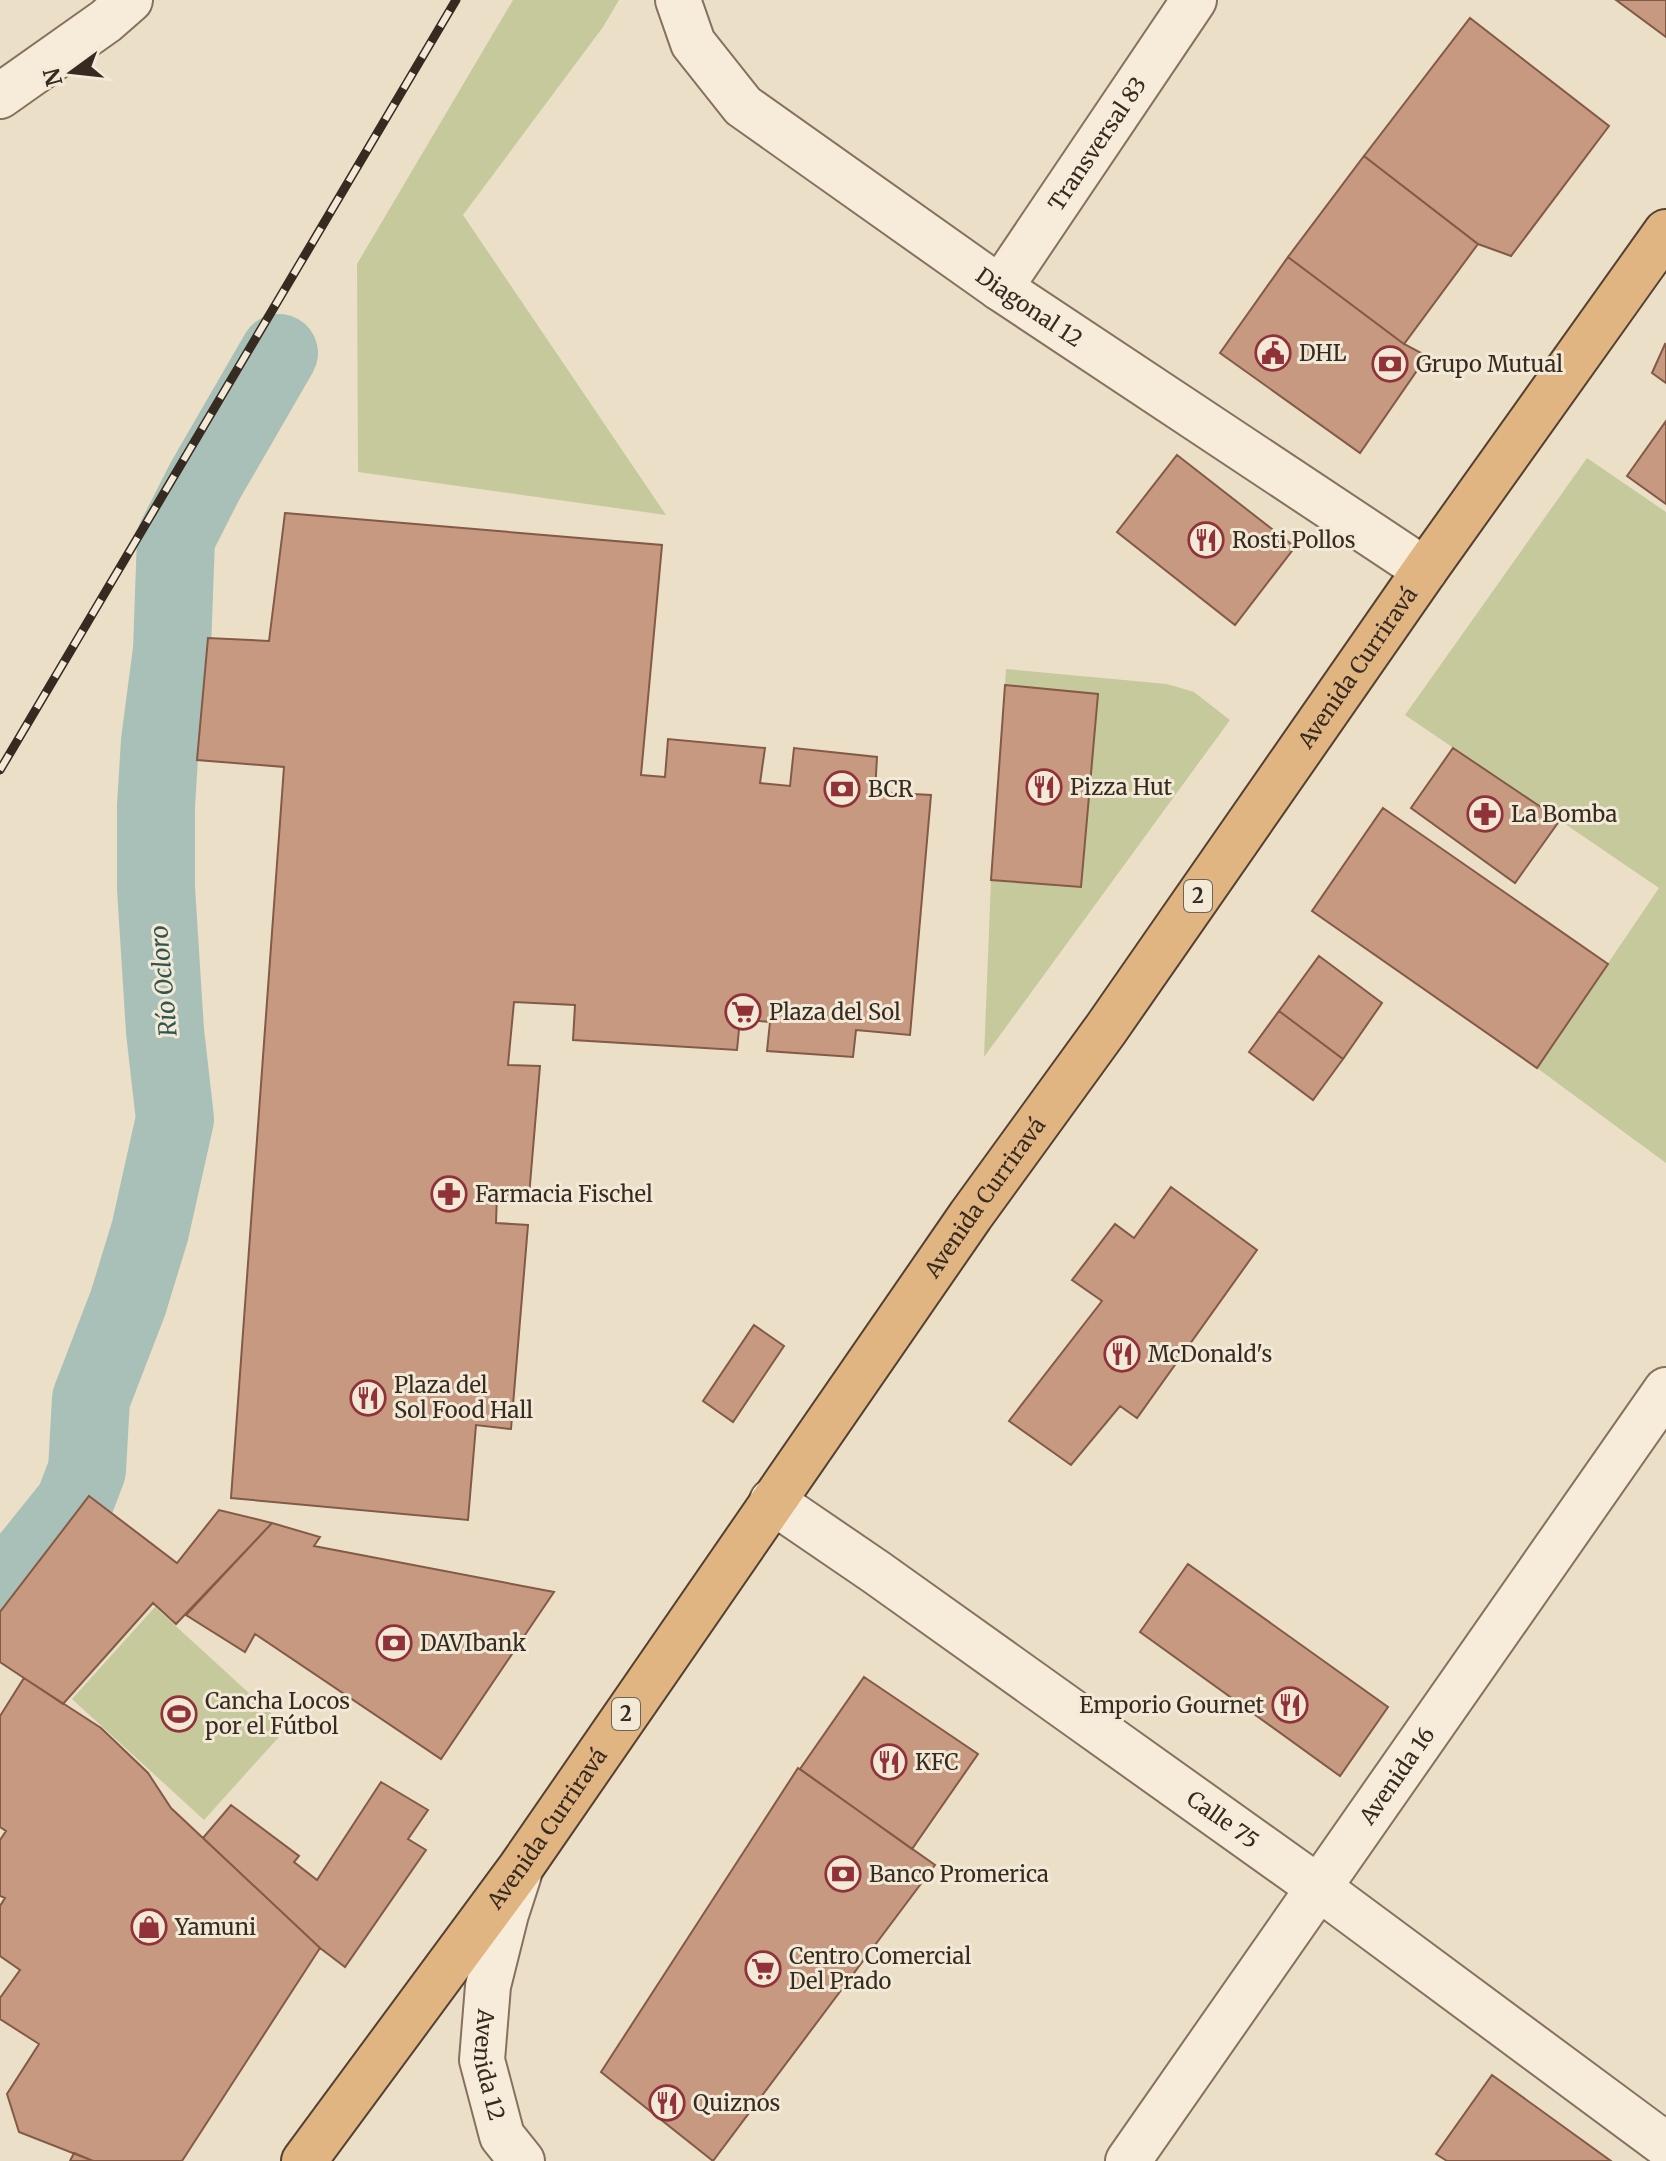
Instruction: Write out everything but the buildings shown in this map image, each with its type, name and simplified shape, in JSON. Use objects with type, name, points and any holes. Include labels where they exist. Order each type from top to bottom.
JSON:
[{"type":"highway","name":"Avenida Curriravá","points":[[304,2161],[521,1867],[971,1215],[1106,1029],[1425,570],[1666,232]]},
{"type":"street","name":"Diagonal 12","points":[[678,0],[693,43],[743,106],[1000,288],[1425,570]]},
{"type":"street","name":"Transversal 83","points":[[1000,288],[1194,0]]},
{"type":"street","points":[[0,96],[109,7]]},
{"type":"street","name":"Avenida 16","points":[[1128,2161],[1666,1390]]},
{"type":"street","name":"Calle 75","points":[[772,1501],[1319,1888],[1666,2145]]},
{"type":"street","name":"Avenida 12","points":[[521,1867],[488,1986],[482,2060],[502,2136],[522,2161]]},
{"type":"green space","points":[[513,0],[619,0],[603,27],[463,215],[666,515],[358,472],[357,264]]},
{"type":"green space","points":[[1587,458],[1666,512],[1666,1163],[1537,1068],[1659,888],[1405,715]]},
{"type":"green space","points":[[1006,669],[1167,684],[1194,692],[1230,720],[984,1057],[991,880],[1081,887],[1098,694],[1005,685]]},
{"type":"green space","name":"Cancha Locos por el Fútbol","points":[[155,1607],[287,1728],[204,1820],[72,1699]]},
{"type":"waterway","name":"Río Ocloro","points":[[0,1596],[74,1504],[87,1470],[91,1399],[128,1303],[150,1231],[175,1119],[165,1031],[156,888],[156,806],[160,741],[172,650],[176,538],[279,353]]},
{"type":"railway","points":[[0,770],[456,0]]},
{"type":"place","name":"DHL","points":[[1273,353]]},
{"type":"place","name":"Grupo Mutual","points":[[1390,364]]},
{"type":"place","name":"Rosti Pollos","points":[[1206,540]]},
{"type":"place","name":"Pizza Hut","points":[[1044,787]]},
{"type":"place","name":"BCR","points":[[842,789]]},
{"type":"place","name":"La Bomba","points":[[1485,814]]},
{"type":"place","name":"Plaza del Sol","points":[[743,1012]]},
{"type":"place","name":"Farmacia Fischel","points":[[449,1194]]},
{"type":"place","name":"McDonald's","points":[[1122,1354]]},
{"type":"place","name":"Plaza del Sol Food Hall","points":[[368,1398]]},
{"type":"place","name":"DAVIbank","points":[[394,1643]]},
{"type":"place","name":"Emporio Gournet","points":[[1290,1705]]},
{"type":"place","name":"Cancha Locos por el Fútbol","points":[[179,1714]]},
{"type":"place","name":"KFC","points":[[889,1762]]},
{"type":"place","name":"Banco Promerica","points":[[843,1874]]},
{"type":"place","name":"Yamuni","points":[[149,1927]]},
{"type":"place","name":"Centro Comercial Del Prado","points":[[763,1969]]},
{"type":"place","name":"Quiznos","points":[[667,2103]]}]
